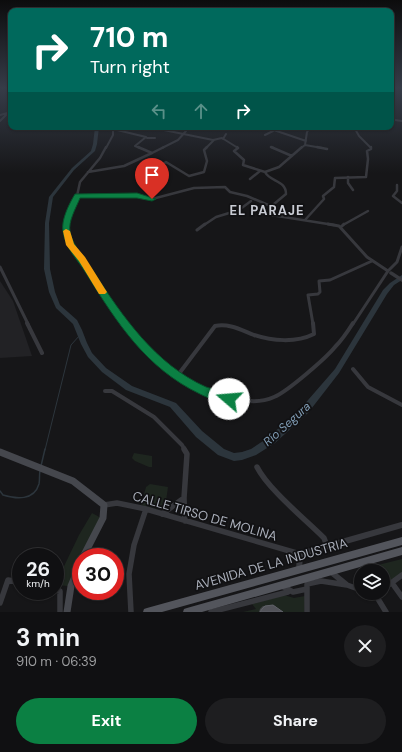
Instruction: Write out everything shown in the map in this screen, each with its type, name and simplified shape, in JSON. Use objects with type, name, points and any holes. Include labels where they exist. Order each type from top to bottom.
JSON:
[{"type":"main road","points":[[0,452],[73,481],[104,504],[104,518],[88,548]]},
{"type":"main road","name":"AVENIDA DE LA INDUSTRIA","points":[[147,612],[402,541]]},
{"type":"main road","name":"AVENIDA DE LA INDUSTRIA","points":[[187,612],[306,584],[330,572],[402,551]]},
{"type":"main road","points":[[67,612],[72,584]]},
{"type":"street","points":[[394,120],[402,121]]},
{"type":"street","points":[[113,130],[113,135],[100,158],[80,182],[77,196],[67,222],[66,231],[70,245],[82,259],[117,315],[142,346],[170,370],[203,391],[229,399],[257,402],[275,397],[291,386],[335,348],[357,318],[374,291],[397,262],[402,247]]},
{"type":"street","points":[[120,130],[147,138],[156,138]]},
{"type":"street","points":[[164,130],[214,140],[223,139],[238,148],[234,151],[244,160],[243,165],[265,172],[279,167],[305,145],[307,132],[309,130]]},
{"type":"street","points":[[88,172],[124,166],[178,140],[184,134],[186,131],[185,130]]},
{"type":"street","points":[[305,220],[334,186],[336,178],[366,177],[368,159],[367,151],[371,150],[356,130]]},
{"type":"street","points":[[266,135],[273,131],[306,141]]},
{"type":"street","points":[[223,139],[226,134]]},
{"type":"street","points":[[147,138],[135,146],[152,153]]},
{"type":"street","points":[[288,141],[293,138]]},
{"type":"street","points":[[148,173],[166,162],[189,176],[204,172],[208,162],[208,157],[204,150],[214,140]]},
{"type":"street","points":[[305,145],[327,149]]},
{"type":"street","points":[[271,147],[292,156]]},
{"type":"street","points":[[250,179],[260,171]]},
{"type":"street","points":[[265,172],[267,176],[284,185],[287,190],[286,194],[273,207],[271,215],[341,227],[362,252],[372,261],[402,280]]},
{"type":"street","points":[[348,177],[348,183],[353,190]]},
{"type":"street","points":[[397,185],[398,191],[393,196],[402,203]]},
{"type":"street","points":[[77,196],[137,196],[152,199],[194,188],[225,187],[230,192],[247,196],[273,207]]},
{"type":"street","points":[[197,230],[216,217],[240,211],[251,201]]},
{"type":"street","points":[[341,227],[343,224],[355,220],[368,211]]},
{"type":"street","points":[[178,375],[215,326],[218,325],[235,327],[258,336],[268,338],[292,340],[311,336],[314,334],[314,330],[308,295],[318,294],[320,292],[319,281],[330,280],[372,261]]},
{"type":"street","points":[[0,267],[42,353]]},
{"type":"street","points":[[353,370],[368,387],[402,405]]},
{"type":"street","points":[[105,391],[112,391],[154,417],[175,436],[182,445],[187,454],[184,498],[185,521]]},
{"type":"street","points":[[257,467],[260,473],[281,496],[324,538],[327,546]]},
{"type":"street","points":[[162,514],[184,498]]},
{"type":"street","name":"CALLE TIRSO DE MOLINA","points":[[104,504],[117,503],[146,509],[300,554]]},
{"type":"street","points":[[131,612],[129,574],[134,545],[146,509]]},
{"type":"street","points":[[307,612],[306,584],[299,570],[300,554],[402,525]]},
{"type":"street","points":[[330,572],[347,585]]},
{"type":"street","points":[[402,575],[392,583],[402,597]]},
{"type":"street","points":[[0,603],[8,580],[12,581]]},
{"type":"street","points":[[306,584],[312,581],[323,581],[354,588]]},
{"type":"street","points":[[212,612],[284,588]]},
{"type":"street","points":[[60,612],[61,600]]},
{"type":"street","points":[[378,600],[386,612]]},
{"type":"shaded area","points":[[0,281],[13,301],[32,356],[0,358]]},
{"type":"shaded area","points":[[134,453],[152,456],[152,467],[135,461],[132,458]]},
{"type":"shaded area","points":[[150,484],[168,487],[165,508],[161,510],[141,505],[146,487]]},
{"type":"shaded area","points":[[92,513],[101,518],[86,548],[73,548]]},
{"type":"shaded area","points":[[72,550],[72,578],[68,586],[64,586],[64,566]]},
{"type":"shaded area","points":[[402,559],[402,573],[390,582],[390,564],[382,564]]},
{"type":"shaded area","points":[[284,595],[294,598],[305,596],[304,612],[243,612],[256,609],[252,604]]},
{"type":"building","points":[[273,605],[283,612],[260,612],[265,606]]},
{"type":"waterway","name":"Río Segura","points":[[97,130],[93,151],[73,169],[51,197],[47,223],[47,269],[52,292],[58,306],[75,322],[90,355],[104,370],[129,388],[173,405],[199,434],[221,452],[234,457],[253,452],[272,440],[305,410],[337,371],[385,292],[392,284],[402,277]]},
{"type":"waterway","points":[[45,450],[71,345],[80,335]]},
{"type":"waterway","points":[[41,466],[45,449]]},
{"type":"waterway","points":[[0,491],[3,495],[13,497],[19,498],[29,496],[37,490],[40,471]]},
{"type":"slow traffic","points":[[66,231],[70,245],[82,259],[102,292]]},
{"type":"district","name":"EL PARAJE","points":[[267,210]]},
{"type":"route","points":[[152,199],[137,196],[77,196],[67,222],[66,231],[70,245],[82,259],[117,315],[142,346],[170,370],[203,391],[229,399]]}]
